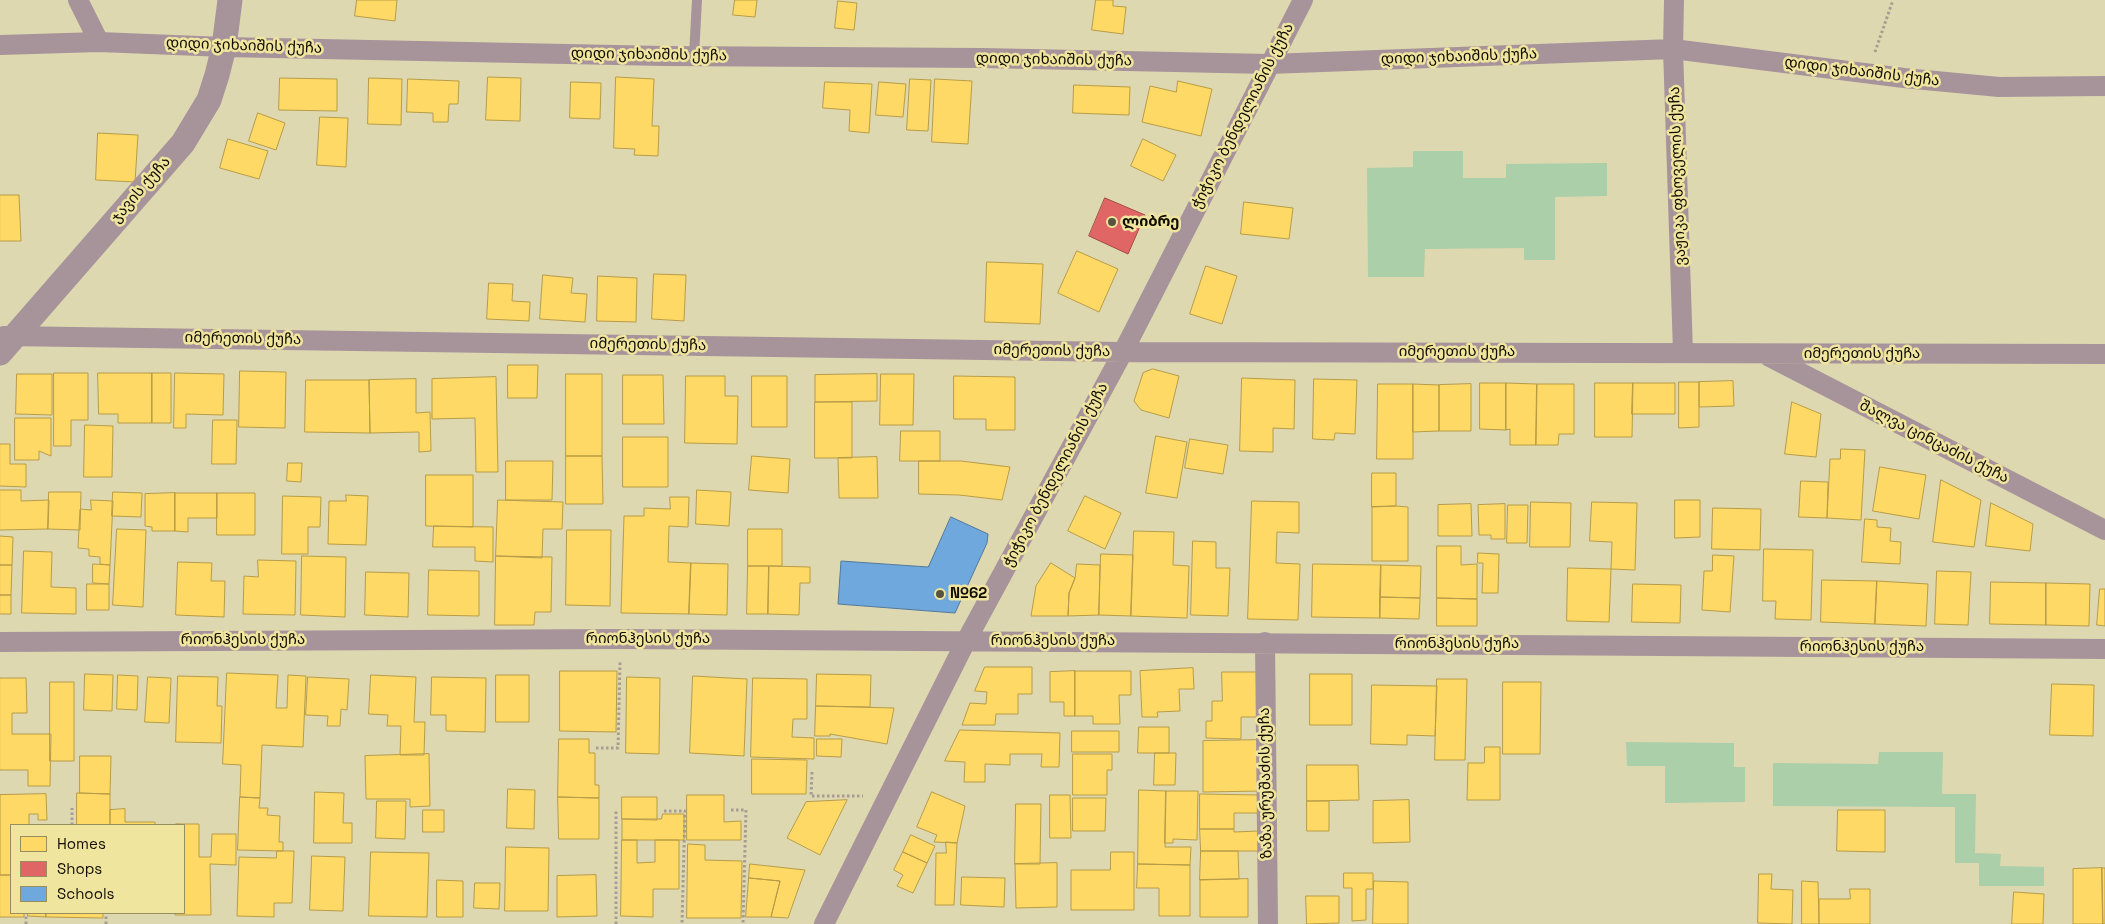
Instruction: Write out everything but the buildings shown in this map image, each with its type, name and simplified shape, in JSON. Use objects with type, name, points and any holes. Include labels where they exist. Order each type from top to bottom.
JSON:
[{"type":"street","points":[[78,0],[99,42]]},
{"type":"street","name":"ჯავის ქუჩა","points":[[5,342],[183,142],[209,100],[224,47],[230,0]]},
{"type":"street","name":"ჭიჭიკო ბენდელიანის ქუჩა","points":[[824,924],[886,797],[966,641],[1123,352],[1303,0]]},
{"type":"street","name":"ვაჟიკა ფხოველის ქუჩა","points":[[1674,0],[1683,352]]},
{"type":"street","name":"დიდი ჯიხაიშის ქუჩა","points":[[0,45],[99,42],[224,47],[694,56],[982,58],[1269,64],[1674,48],[1868,74],[1999,87],[2105,86]]},
{"type":"street","name":"იმერეთის ქუჩა","points":[[5,342],[1123,352],[2105,354]]},
{"type":"street","name":"შალვა ცინცაძის ქუჩა","points":[[1764,354],[2105,530]]},
{"type":"street","name":"რიონჰესის ქუჩა","points":[[0,642],[621,639],[2105,649]]},
{"type":"street","name":"ზაზა ურუშაძის ქუჩა","points":[[1265,642],[1268,924]]},
{"type":"lane","points":[[694,56],[697,0]]},
{"type":"path","points":[[1868,74],[1893,0]]},
{"type":"path","points":[[596,748],[618,748],[621,639]]},
{"type":"path","points":[[812,772],[812,796],[886,797]]},
{"type":"path","points":[[72,808],[72,824]]},
{"type":"path","points":[[616,810],[616,924]]},
{"type":"path","points":[[731,810],[746,810],[743,924]]},
{"type":"path","points":[[664,812],[685,811],[686,841],[683,848],[682,924]]},
{"type":"green space","points":[[1413,151],[1463,151],[1463,178],[1506,178],[1506,164],[1607,163],[1607,196],[1555,197],[1555,260],[1524,260],[1524,248],[1425,249],[1424,277],[1368,277],[1367,168],[1413,167]]},
{"type":"green space","points":[[1626,742],[1734,743],[1734,767],[1745,767],[1745,802],[1665,803],[1665,766],[1627,766]]},
{"type":"green space","points":[[1879,752],[1943,752],[1942,794],[1976,794],[1975,853],[2001,854],[2000,866],[2044,867],[2044,886],[1979,886],[1979,863],[1955,863],[1955,807],[1773,806],[1773,763],[1878,764]]},
{"type":"place","name":"ლიბრე","points":[[1112,222]]},
{"type":"place","name":"№62","points":[[940,594]]}]
